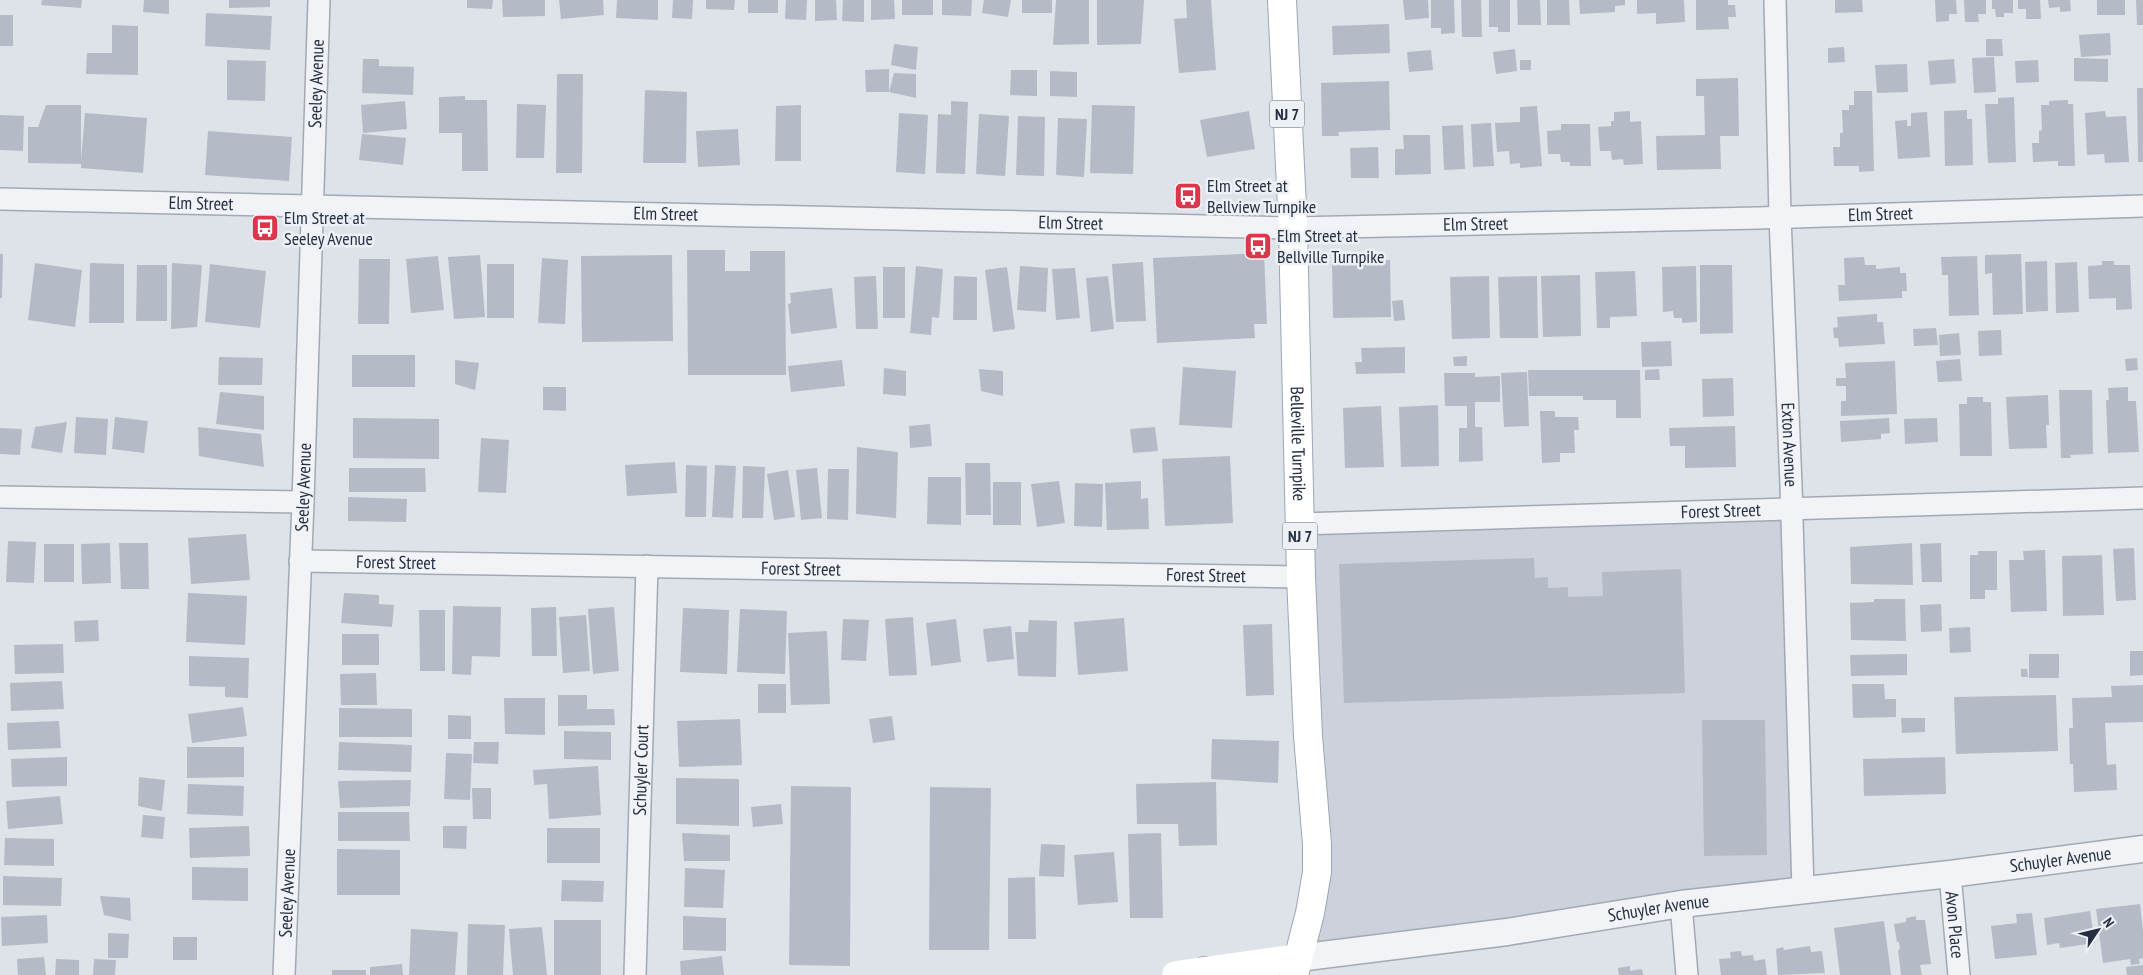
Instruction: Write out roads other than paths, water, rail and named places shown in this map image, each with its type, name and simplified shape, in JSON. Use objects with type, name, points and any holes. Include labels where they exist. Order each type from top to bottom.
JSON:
[{"type":"main road","name":"Belleville Turnpike","points":[[1282,0],[1293,228],[1301,577],[1308,736],[1317,844],[1316,872],[1310,913],[1296,966]]},
{"type":"main road","name":"Schuyler Avenue","points":[[1176,975],[1296,966]]},
{"type":"street","name":"Seeley Avenue","points":[[284,975],[303,502],[319,0]]},
{"type":"street","name":"Exton Avenue","points":[[1775,0],[1780,217],[1803,890]]},
{"type":"street","name":"Elm Street","points":[[0,198],[1293,228],[1780,217],[2143,206]]},
{"type":"street","points":[[0,497],[303,502]]},
{"type":"street","name":"Forest Street","points":[[1300,524],[2143,498]]},
{"type":"street","name":"Forest Street","points":[[300,560],[1301,577]]},
{"type":"street","name":"Schuyler Court","points":[[635,975],[647,566]]},
{"type":"street","name":"Schuyler Avenue","points":[[1296,966],[1681,904],[1950,874],[2143,849]]},
{"type":"street","name":"Avon Place","points":[[1950,874],[1959,975]]},
{"type":"street","points":[[1681,904],[1687,975]]},
{"type":"place","name":"Elm Street at Bellview Turnpike","points":[[1188,196]]},
{"type":"place","name":"Elm Street at Seeley Avenue","points":[[265,228]]},
{"type":"place","name":"Elm Street at Bellville Turnpike","points":[[1258,246]]}]
